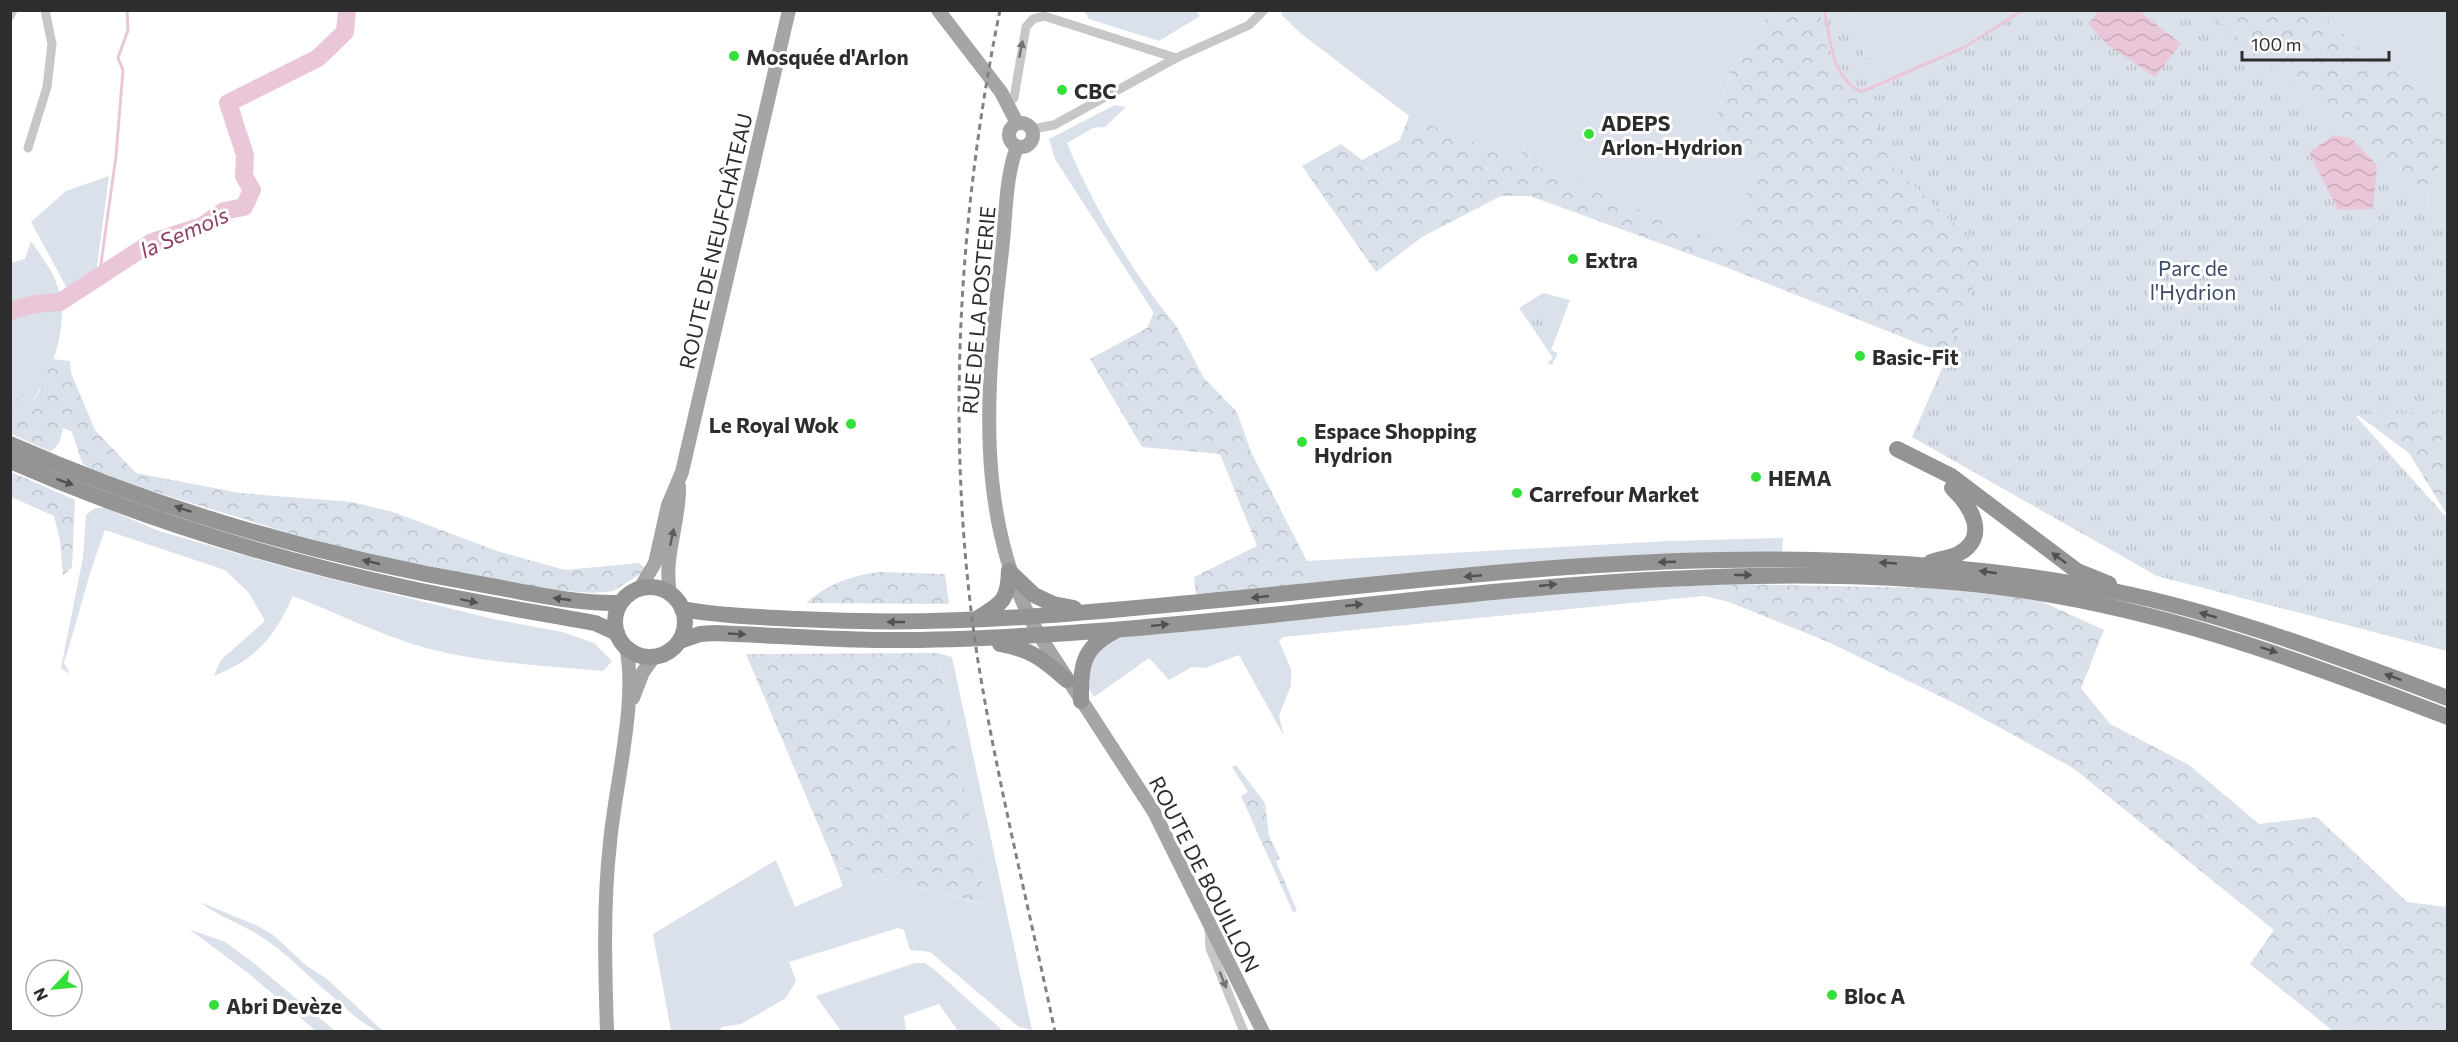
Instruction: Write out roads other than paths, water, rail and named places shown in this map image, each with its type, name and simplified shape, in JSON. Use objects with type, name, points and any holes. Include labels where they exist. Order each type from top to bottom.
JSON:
[{"type":"highway","points":[[10,444],[162,502],[325,552],[540,596],[590,603],[620,603]]},
{"type":"highway","points":[[1924,564],[1959,554],[1970,543],[1976,530],[1974,514],[1951,487],[1915,466],[1897,449],[1951,476],[2077,571],[2129,595]]},
{"type":"highway","points":[[10,460],[112,501],[261,551],[422,591],[595,623],[639,655],[654,657],[664,654],[680,641],[700,634],[715,633],[874,640],[1008,641],[1039,635],[1118,630],[1571,583],[1732,575],[1883,577],[1986,586],[2062,597],[2132,612],[2272,651],[2380,689],[2448,717]]},
{"type":"highway","points":[[682,609],[716,615],[853,622],[975,620],[1002,611],[1028,617],[1083,613],[1567,567],[1789,560],[1924,564],[2129,595],[2281,637],[2448,698]]},
{"type":"highway","points":[[1002,611],[1008,591],[1009,571]]},
{"type":"highway","points":[[1009,571],[1034,596],[1053,604],[1075,608],[1083,613]]},
{"type":"highway","points":[[621,640],[615,618],[620,603],[640,588],[651,587],[670,593],[682,609],[685,620],[680,641]]},
{"type":"highway","points":[[1081,701],[1083,662],[1091,648],[1118,630]]},
{"type":"highway","points":[[1008,641],[1036,654],[1067,680]]},
{"type":"main road","name":"ROUTE DE NEUFCHÂTEAU","points":[[640,588],[655,563],[668,505],[679,481],[789,10]]},
{"type":"main road","name":"RUE DE LA POSTERIE","points":[[938,10],[1008,104],[1017,123],[1011,127],[1009,135],[1011,143],[1017,147],[994,317],[988,405],[996,518],[1009,571],[1028,617]]},
{"type":"main road","points":[[1017,123],[1027,124],[1032,129],[1034,138],[1026,146],[1017,147]]},
{"type":"main road","name":"ROUTE DE NEUFCHÂTEAU","points":[[670,593],[667,562],[680,502],[679,481]]},
{"type":"main road","name":"ROUTE DE BOUILLON","points":[[1028,617],[1154,812],[1263,1032]]},
{"type":"main road","points":[[608,1032],[606,892],[630,677],[621,640]]},
{"type":"main road","points":[[627,714],[643,672],[654,657]]},
{"type":"street","points":[[10,16],[13,10]]},
{"type":"street","points":[[28,148],[47,87],[52,44],[45,10]]},
{"type":"street","points":[[1032,129],[1054,125],[1176,58],[1249,25],[1264,10]]},
{"type":"street","points":[[1008,104],[1014,98],[1026,27],[1033,19],[1044,16],[1176,58]]},
{"type":"street","points":[[1209,927],[1210,948],[1244,1032]]},
{"type":"water","points":[[2100,10],[2139,11],[2181,44],[2155,77],[2109,46],[2088,24]]},
{"type":"water","points":[[2334,135],[2352,139],[2377,165],[2373,209],[2338,210],[2309,152]]},
{"type":"waterway","points":[[99,278],[116,156],[123,70],[118,58],[128,30],[127,10]]},
{"type":"waterway","name":"la Semois","points":[[10,311],[35,304],[60,302],[152,242],[202,226],[224,211],[244,207],[252,190],[244,176],[245,155],[228,103],[318,58],[345,32],[347,10]]},
{"type":"waterway","points":[[1824,10],[1838,68],[1851,85],[1861,92],[1965,47],[2023,10]]},
{"type":"railway","points":[[1000,10],[985,90],[965,253],[960,335],[961,499],[968,580],[986,707],[1055,1032]]},
{"type":"place","name":"Mosquée d'Arlon","points":[[734,56]]},
{"type":"place","name":"CBC","points":[[1062,90]]},
{"type":"place","name":"ADEPS Arlon-Hydrion","points":[[1589,134]]},
{"type":"place","name":"Extra","points":[[1573,259]]},
{"type":"place","name":"Basic-Fit","points":[[1860,356]]},
{"type":"place","name":"Le Royal Wok","points":[[851,424]]},
{"type":"place","name":"Espace Shopping Hydrion","points":[[1302,442]]},
{"type":"place","name":"HEMA","points":[[1756,477]]},
{"type":"place","name":"Carrefour Market","points":[[1517,493]]},
{"type":"place","name":"Bloc A","points":[[1832,995]]},
{"type":"place","name":"Abri Devèze","points":[[214,1005]]},
{"type":"park label","name":"Parc de l'Hydrion","points":[[2193,279]]}]
